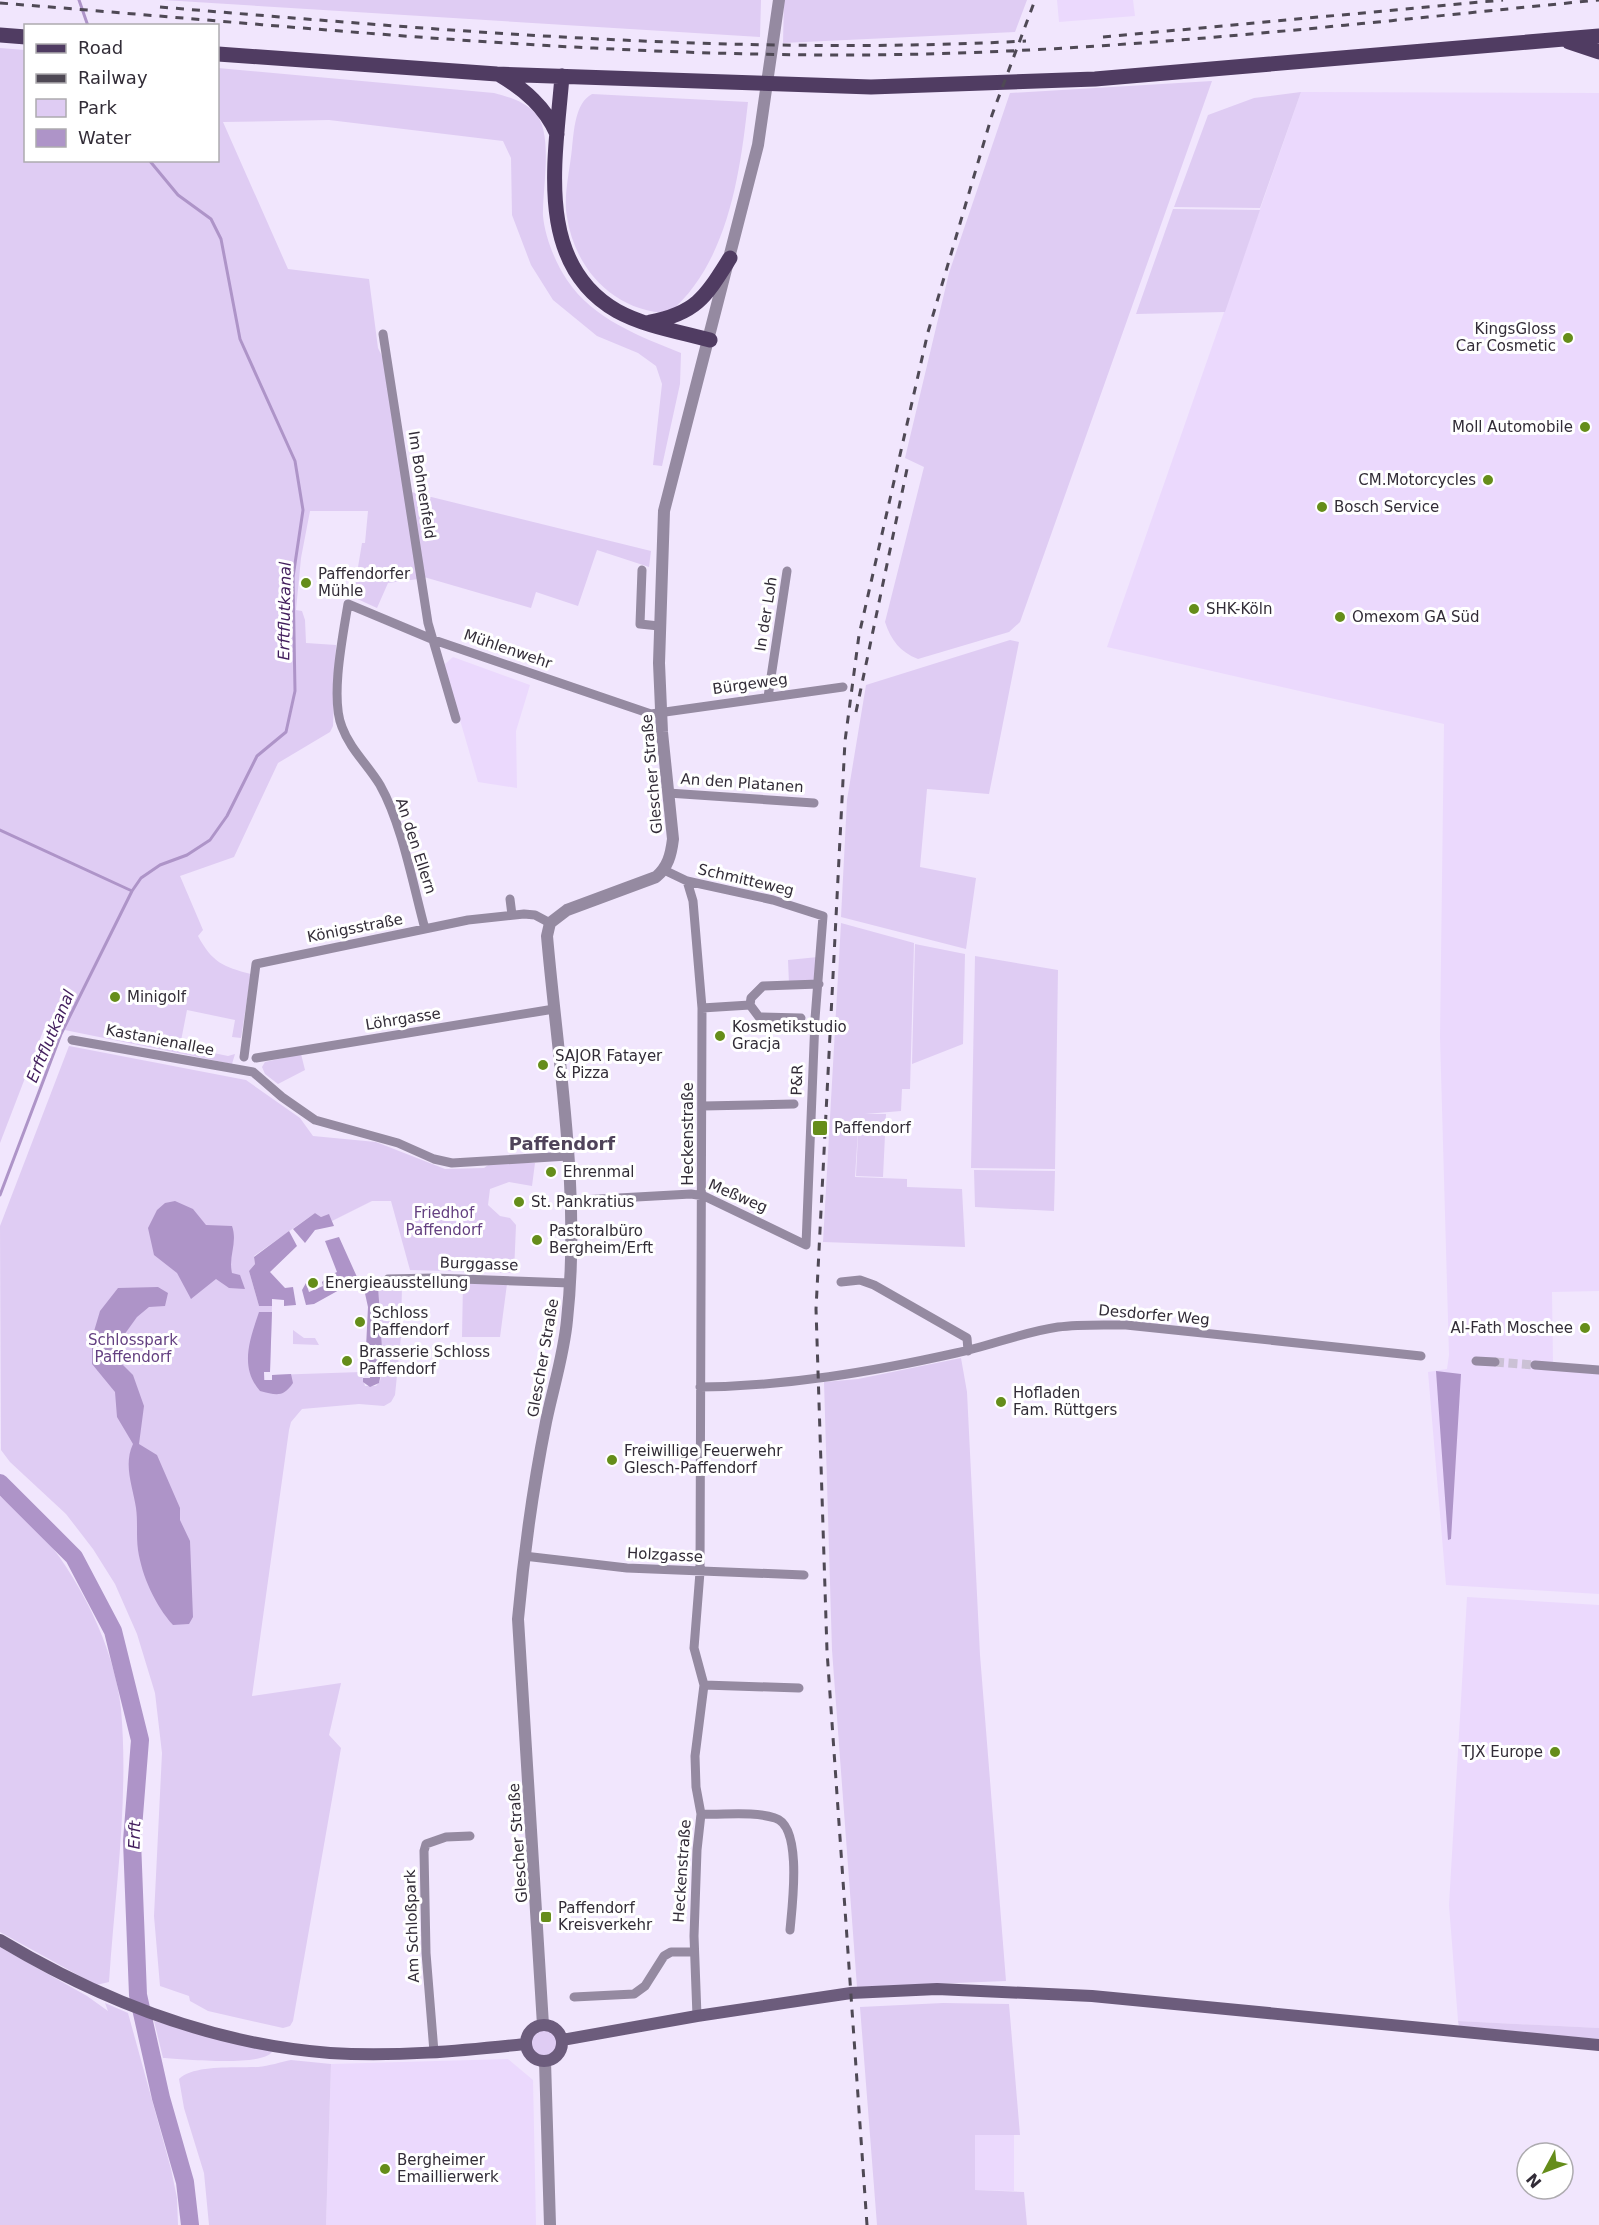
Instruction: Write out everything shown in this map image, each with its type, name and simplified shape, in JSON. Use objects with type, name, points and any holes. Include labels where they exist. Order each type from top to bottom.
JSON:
[{"type":"main road","points":[[0,35],[24,38]]},
{"type":"main road","points":[[219,54],[497,74],[805,85],[932,86],[1095,79],[1599,36]]},
{"type":"main road","points":[[1557,40],[1582,45],[1599,52]]},
{"type":"main road","points":[[497,74],[515,84],[543,109],[558,135]]},
{"type":"main road","points":[[562,76],[556,217],[562,248],[580,279],[618,312],[710,340]]},
{"type":"main road","points":[[648,322],[680,315],[693,308],[707,293],[730,258]]},
{"type":"main road","points":[[0,1940],[70,1979],[118,2001],[164,2018],[238,2039],[312,2051],[434,2052],[525,2044]]},
{"type":"main road","points":[[562,2040],[697,2016],[851,1993],[937,1989],[1104,1997],[1599,2045]]},
{"type":"main road","points":[[543,2025],[555,2028],[562,2040],[558,2055],[545,2061],[531,2056],[525,2044],[528,2033],[543,2025]]},
{"type":"street","name":"Glescher Straße","points":[[664,870],[670,857],[673,839],[661,712],[659,626],[664,511],[710,340],[758,145],[779,0]]},
{"type":"street","name":"Im Bohnenfeld","points":[[383,334],[428,623],[456,719]]},
{"type":"street","points":[[642,570],[640,624],[659,626]]},
{"type":"street","name":"In der Loh","points":[[768,697],[787,572]]},
{"type":"street","name":"Mühlenwehr","points":[[348,604],[434,640],[651,714],[661,712]]},
{"type":"street","name":"An den Ellern","points":[[348,604],[338,680],[341,726],[380,785],[401,839],[425,929]]},
{"type":"street","name":"Bürgeweg","points":[[661,712],[843,687]]},
{"type":"street","name":"An den Platanen","points":[[668,793],[814,803]]},
{"type":"street","points":[[550,923],[567,910],[650,880],[664,870]]},
{"type":"street","name":"Schmitteweg","points":[[664,870],[687,881],[773,900],[823,916]]},
{"type":"street","name":"Heckenstraße","points":[[687,881],[693,901],[702,1008],[704,1196],[700,1388],[700,1572],[694,1648],[704,1685],[694,1756],[701,1814],[697,1850],[694,1952],[697,2016]]},
{"type":"street","points":[[510,899],[512,915]]},
{"type":"street","name":"Königsstraße","points":[[244,1057],[256,964],[425,929],[512,915],[534,915],[550,923]]},
{"type":"street","name":"P&R","points":[[806,1245],[815,1019],[823,916]]},
{"type":"street","name":"Glescher Straße","points":[[543,2025],[531,1792],[518,1651],[524,1556],[546,1424],[567,1322],[570,1283],[568,1156],[548,936],[550,923]]},
{"type":"street","points":[[801,1018],[759,1017],[750,1005],[751,998],[763,987],[819,984]]},
{"type":"street","points":[[702,1008],[750,1005]]},
{"type":"street","name":"Löhrgasse","points":[[256,1058],[554,1010]]},
{"type":"street","name":"Kastanienallee","points":[[72,1040],[248,1071]]},
{"type":"street","points":[[248,1071],[259,1066],[256,1058],[249,1055],[244,1057],[241,1065],[248,1071],[282,1097],[315,1120],[398,1143],[440,1161],[452,1163],[568,1156]]},
{"type":"street","points":[[703,1106],[794,1104]]},
{"type":"street","name":"Meßweg","points":[[582,1200],[691,1194],[704,1196],[806,1245]]},
{"type":"street","name":"Burggasse","points":[[388,1279],[433,1278],[570,1283]]},
{"type":"street","points":[[842,1282],[860,1280],[874,1285],[967,1338],[968,1351]]},
{"type":"street","name":"Desdorfer Weg","points":[[700,1388],[754,1387],[858,1374],[968,1351],[1058,1327],[1126,1325],[1420,1356]]},
{"type":"street","points":[[1476,1361],[1495,1362]]},
{"type":"street","points":[[1535,1365],[1599,1370]]},
{"type":"street","name":"Holzgasse","points":[[524,1556],[627,1568],[804,1575]]},
{"type":"street","points":[[704,1685],[799,1688]]},
{"type":"street","points":[[701,1814],[778,1818],[789,1829],[793,1862],[790,1930]]},
{"type":"street","name":"Am Schloßpark","points":[[434,2052],[426,1953],[424,1851],[426,1844],[446,1837],[470,1836]]},
{"type":"street","points":[[574,1997],[634,1994],[645,1986],[664,1956],[671,1952],[694,1952]]},
{"type":"street","points":[[545,2061],[550,2162],[550,2225]]},
{"type":"shaded area","points":[[1057,0],[1133,0],[1135,16],[1059,22]]},
{"type":"shaded area","points":[[1301,92],[1599,93],[1599,1291],[1552,1292],[1553,1363],[1599,1367],[1599,1594],[1446,1585],[1428,1372],[1447,1369],[1449,1355],[1440,1037],[1444,724],[1107,647]]},
{"type":"shaded area","points":[[453,657],[530,685],[516,731],[517,788],[478,782],[444,665]]},
{"type":"shaded area","points":[[1467,1597],[1599,1605],[1599,2028],[1458,2021],[1449,1905]]},
{"type":"shaded area","points":[[508,2059],[533,2080],[536,2225],[326,2225],[331,2064]]},
{"type":"shaded area","points":[[975,2134],[1014,2135],[1014,2191],[975,2190]]},
{"type":"green space","points":[[163,0],[761,0],[760,37]]},
{"type":"green space","points":[[784,0],[1027,0],[1015,32],[783,43]]},
{"type":"green space","points":[[0,48],[24,50],[24,162],[219,162],[219,68],[494,93],[526,105],[541,122],[544,133],[546,162],[544,224],[551,249],[567,280],[578,294],[603,316],[633,333],[681,353],[680,384],[662,466],[653,465],[662,384],[656,366],[638,353],[597,336],[553,300],[531,265],[512,215],[511,158],[503,141],[329,120],[223,122],[288,269],[369,279],[378,348],[385,362],[418,579],[388,583],[377,608],[353,597],[362,543],[365,543],[368,511],[310,511],[301,558],[296,610],[302,611],[305,620],[306,643],[336,645],[333,726],[330,732],[278,763],[234,857],[180,876],[203,930],[198,936],[208,952],[226,966],[251,974],[241,1038],[232,1037],[235,1020],[187,1010],[180,1046],[228,1056],[235,1054],[232,1064],[45,1026],[0,1143]]},
{"type":"green space","points":[[1212,81],[1020,622],[1009,632],[918,659],[906,653],[897,645],[885,622],[924,467],[905,458],[949,273],[1010,93]]},
{"type":"green space","points":[[1301,92],[1260,208],[1174,207],[1208,115],[1254,98]]},
{"type":"green space","points":[[592,94],[748,102],[735,187],[718,243],[689,293],[669,313],[649,311],[615,296],[589,270],[571,236],[566,200],[576,118],[586,98]]},
{"type":"green space","points":[[1173,209],[1260,210],[1225,312],[1136,314]]},
{"type":"green space","points":[[411,492],[651,551],[649,567],[597,550],[578,606],[536,592],[531,608],[424,577]]},
{"type":"green space","points":[[1010,640],[1019,642],[989,794],[927,789],[920,867],[976,878],[966,949],[841,917],[847,800],[866,685]]},
{"type":"green space","points":[[841,923],[914,943],[910,1089],[902,1089],[901,1111],[865,1114],[886,1114],[883,1177],[856,1176],[859,1115],[855,1177],[907,1179],[907,1187],[962,1189],[965,1247],[823,1242]]},
{"type":"green space","points":[[915,944],[965,954],[963,1044],[912,1064]]},
{"type":"green space","points":[[975,956],[1058,970],[1055,1169],[971,1168]]},
{"type":"green space","points":[[818,957],[817,983],[789,984],[788,960]]},
{"type":"green space","name":"Schlosspark Paffendorf","points":[[69,1046],[246,1080],[300,1118],[313,1136],[376,1142],[445,1169],[484,1168],[491,1163],[535,1163],[532,1186],[509,1182],[490,1189],[488,1205],[500,1216],[510,1218],[516,1225],[514,1273],[410,1270],[391,1201],[372,1201],[332,1221],[329,1215],[321,1217],[315,1213],[254,1256],[255,1264],[249,1271],[259,1306],[272,1306],[270,1372],[264,1372],[265,1380],[272,1380],[272,1375],[361,1372],[365,1386],[376,1386],[383,1369],[378,1285],[402,1284],[401,1336],[395,1395],[391,1402],[384,1406],[359,1404],[302,1409],[291,1422],[289,1430],[252,1696],[341,1683],[329,1735],[341,1748],[293,2021],[290,2026],[283,2028],[208,2011],[190,2001],[189,1996],[160,1986],[154,1916],[162,1753],[155,1693],[137,1634],[115,1584],[93,1549],[66,1514],[10,1462],[1,1450],[0,1226]]},
{"type":"green space","points":[[301,1054],[305,1070],[278,1084],[265,1074],[262,1067],[265,1062]]},
{"type":"green space","points":[[974,1170],[1055,1171],[1054,1211],[975,1207]]},
{"type":"green space","points":[[463,1283],[507,1284],[500,1337],[462,1337]]},
{"type":"green space","points":[[293,1330],[304,1338],[315,1338],[319,1345],[293,1344]]},
{"type":"green space","points":[[961,1358],[967,1392],[980,1655],[1006,1981],[857,1987],[832,1650],[824,1382],[858,1379]]},
{"type":"green space","points":[[0,1496],[37,1529],[67,1568],[103,1637],[117,1686],[123,1743],[120,1846],[109,1982],[96,1985],[0,1932]]},
{"type":"green space","points":[[0,1947],[87,1996],[108,2011],[105,2003],[128,2013],[171,2169],[177,2198],[178,2225],[0,2225]]},
{"type":"green space","points":[[943,2003],[1009,2004],[1020,2135],[975,2135],[975,2190],[1024,2192],[1027,2225],[877,2225],[860,2007]]},
{"type":"green space","points":[[154,2021],[268,2049],[272,2052],[265,2057],[238,2061],[163,2058]]},
{"type":"green space","points":[[1458,2021],[1599,2028],[1599,2039],[1459,2027]]},
{"type":"green space","points":[[544,2030],[553,2034],[557,2043],[553,2052],[544,2056],[535,2052],[531,2043],[535,2034]]},
{"type":"green space","points":[[291,2060],[331,2064],[326,2225],[209,2225],[204,2173],[184,2108],[179,2079],[186,2074],[205,2069],[258,2067]]},
{"type":"water","points":[[175,1201],[193,1209],[206,1225],[232,1226],[234,1238],[232,1273],[240,1275],[245,1289],[229,1288],[216,1279],[191,1299],[177,1273],[154,1255],[148,1228],[157,1210],[165,1203]]},
{"type":"water","points":[[315,1213],[321,1217],[329,1214],[334,1226],[315,1230],[305,1243],[293,1229]]},
{"type":"water","points":[[289,1231],[297,1246],[270,1272],[285,1288],[293,1287],[296,1305],[284,1306],[284,1300],[272,1299],[272,1306],[259,1306],[249,1271],[255,1264],[254,1257]]},
{"type":"water","points":[[339,1237],[357,1277],[349,1279],[350,1284],[314,1304],[306,1305],[302,1290],[306,1283],[309,1292],[323,1286],[322,1282],[328,1276],[337,1272],[325,1241]]},
{"type":"water","points":[[378,1285],[383,1364],[379,1383],[370,1387],[363,1382],[363,1378],[370,1378],[371,1369],[365,1368],[368,1307],[364,1289]]},
{"type":"water","points":[[158,1287],[168,1293],[165,1306],[149,1307],[137,1317],[114,1349],[115,1357],[133,1375],[144,1406],[139,1444],[157,1455],[180,1508],[180,1520],[190,1541],[193,1617],[189,1624],[173,1625],[160,1608],[146,1580],[138,1550],[136,1508],[129,1468],[133,1444],[117,1417],[115,1392],[92,1364],[92,1338],[100,1311],[118,1288]]},
{"type":"water","points":[[259,1312],[272,1312],[270,1372],[264,1372],[264,1380],[272,1380],[272,1375],[291,1374],[293,1383],[286,1391],[279,1394],[260,1391],[250,1372],[248,1353]]},
{"type":"water","points":[[1436,1371],[1461,1374],[1451,1539],[1448,1540]]},
{"type":"waterway","points":[[79,0],[87,24]]},
{"type":"waterway","name":"Erftflutkanal","points":[[0,1195],[61,1034],[132,891],[141,878],[160,865],[187,855],[210,840],[227,816],[257,756],[286,732],[295,691],[293,577],[303,510],[295,461],[240,339],[221,239],[211,219],[178,195],[151,162]]},
{"type":"waterway","name":"Erftflutkanal","points":[[0,830],[132,891]]},
{"type":"waterway","name":"Erft","points":[[0,1483],[74,1557],[113,1631],[140,1740],[132,1841],[138,1995],[161,2098],[185,2182],[190,2225]]},
{"type":"tunnel","points":[[1495,1362],[1535,1365]]},
{"type":"railway","points":[[867,2225],[827,1651],[816,1309],[845,741],[859,635],[928,332],[992,115],[1035,0]]},
{"type":"railway","points":[[1103,37],[1503,0]]},
{"type":"railway","points":[[0,3],[527,44],[738,54],[844,55],[939,54],[1128,44],[1599,0]]},
{"type":"railway","points":[[160,7],[376,25],[593,39],[809,45],[917,45],[1026,41]]},
{"type":"railway","points":[[856,712],[907,469]]},
{"type":"place","name":"KingsGloss Car Cosmetic","points":[[1568,338]]},
{"type":"place","name":"Moll Automobile","points":[[1585,427]]},
{"type":"place","name":"CM.Motorcycles","points":[[1488,480]]},
{"type":"place","name":"Bosch Service","points":[[1322,507]]},
{"type":"place","name":"Paffendorfer Mühle","points":[[306,583]]},
{"type":"place","name":"SHK-Köln","points":[[1194,609]]},
{"type":"place","name":"Omexom GA Süd","points":[[1340,617]]},
{"type":"place","name":"Minigolf","points":[[115,997]]},
{"type":"place","name":"Kosmetikstudio Gracja","points":[[720,1036]]},
{"type":"place","name":"SAJOR Fatayer & Pizza","points":[[543,1065]]},
{"type":"place","name":"Paffendorf","points":[[820,1128]]},
{"type":"place","name":"Ehrenmal","points":[[551,1172]]},
{"type":"place","name":"St. Pankratius","points":[[519,1202]]},
{"type":"place","name":"Pastoralbüro Bergheim/Erft","points":[[537,1240]]},
{"type":"place","name":"Energieausstellung","points":[[313,1283]]},
{"type":"place","name":"Schloss Paffendorf","points":[[360,1322]]},
{"type":"place","name":"Al-Fath Moschee","points":[[1585,1328]]},
{"type":"place","name":"Brasserie Schloss Paffendorf","points":[[347,1361]]},
{"type":"place","name":"Hofladen Fam. Rüttgers","points":[[1001,1402]]},
{"type":"place","name":"Freiwillige Feuerwehr Glesch-Paffendorf","points":[[612,1460]]},
{"type":"place","name":"TJX Europe","points":[[1555,1752]]},
{"type":"place","name":"Paffendorf Kreisverkehr","points":[[546,1917]]},
{"type":"place","name":"Bergheimer Emaillierwerk","points":[[385,2169]]},
{"type":"district","name":"Paffendorf","points":[[562,1144]]},
{"type":"park label","name":"Friedhof Paffendorf","points":[[444,1222]]}]
